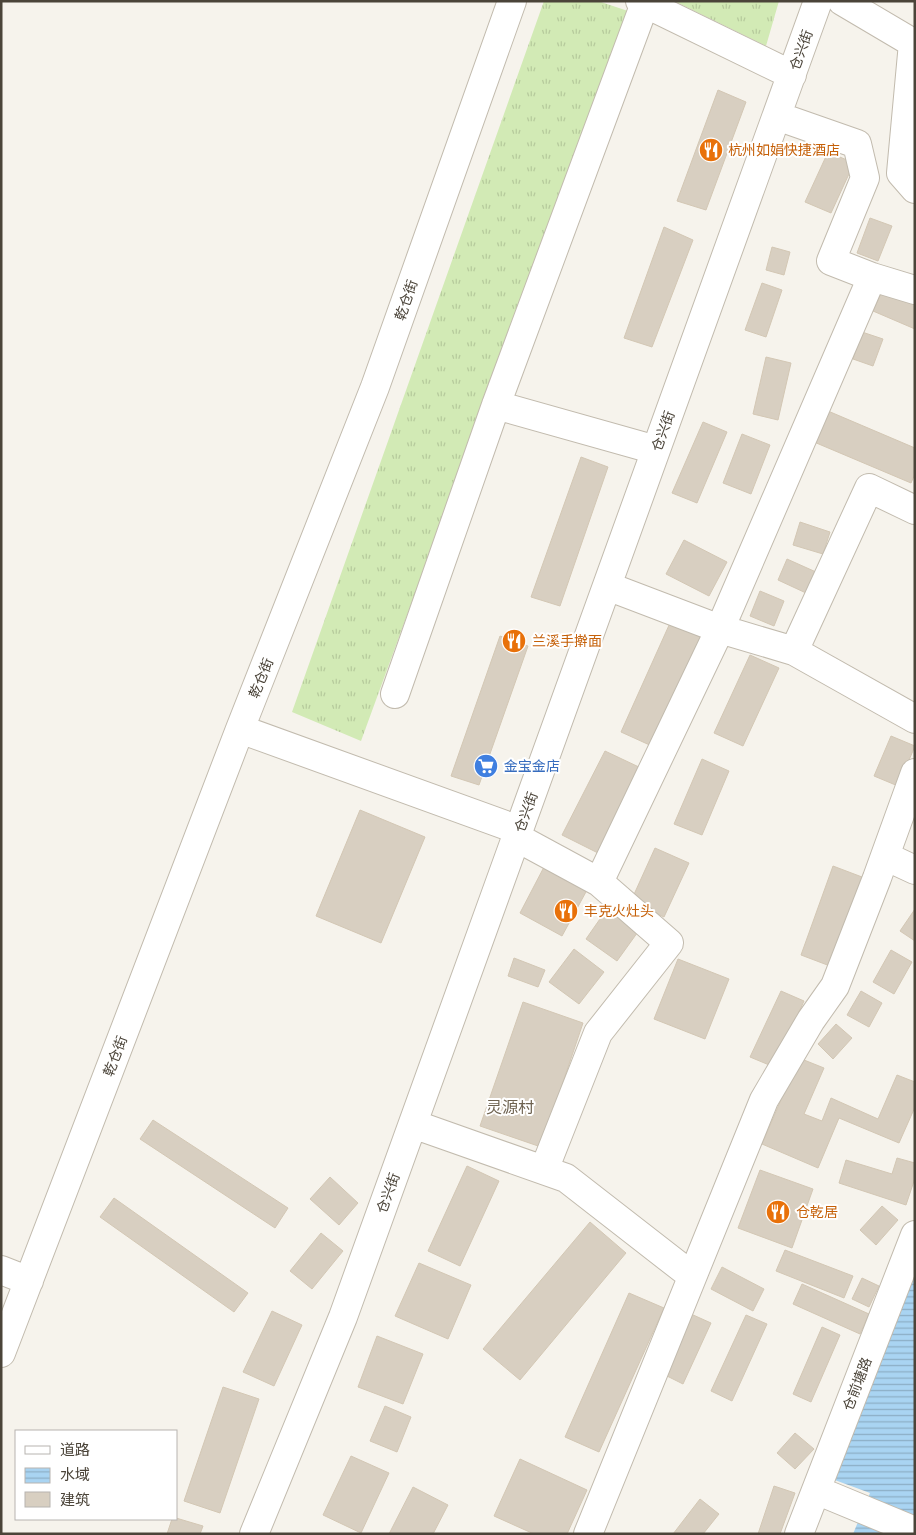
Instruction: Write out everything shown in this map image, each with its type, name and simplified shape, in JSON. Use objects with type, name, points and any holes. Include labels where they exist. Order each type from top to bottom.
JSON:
[{"type":"street","name":"乾仓街","points":[[1,1353],[240,730],[375,387],[512,1]]},
{"type":"street","name":"仓兴街","points":[[254,1534],[343,1317],[818,1]]},
{"type":"street","points":[[842,1],[913,43],[901,173],[915,189]]},
{"type":"street","points":[[395,694],[496,405],[643,2],[792,75]]},
{"type":"street","points":[[777,116],[857,144],[865,178],[831,261],[872,277],[915,290]]},
{"type":"street","points":[[598,882],[720,629],[872,277]]},
{"type":"street","points":[[496,405],[656,450]]},
{"type":"street","points":[[794,651],[869,488],[915,510]]},
{"type":"street","points":[[607,586],[720,629],[794,651],[915,719]]},
{"type":"street","points":[[240,730],[518,834],[598,882],[669,944],[598,1033],[544,1170]]},
{"type":"street","points":[[588,1534],[764,1100],[811,1020],[835,986],[915,773]]},
{"type":"street","points":[[885,856],[915,870]]},
{"type":"street","points":[[413,1124],[566,1178],[692,1276]]},
{"type":"street","name":"仓前塘路","points":[[799,1534],[823,1493],[915,1235]]},
{"type":"street","points":[[1,1270],[29,1281]]},
{"type":"street","points":[[823,1493],[915,1531]]},
{"type":"green space","points":[[544,1],[598,1],[628,11],[361,741],[292,712]]},
{"type":"green space","points":[[674,1],[779,1],[766,46]]},
{"type":"water","points":[[915,1265],[915,1534],[853,1534],[870,1493],[832,1479]]},
{"type":"building","points":[[718,90],[746,102],[706,210],[677,201]]},
{"type":"building","points":[[828,152],[854,163],[831,213],[805,202]]},
{"type":"building","points":[[870,218],[892,226],[878,261],[857,253]]},
{"type":"building","points":[[664,227],[693,240],[652,347],[624,338]]},
{"type":"building","points":[[772,247],[790,252],[784,275],[766,270]]},
{"type":"building","points":[[762,283],[782,290],[766,337],[745,330]]},
{"type":"building","points":[[884,287],[915,300],[915,329],[873,311]]},
{"type":"building","points":[[862,332],[883,339],[873,366],[853,359]]},
{"type":"building","points":[[766,357],[791,363],[778,420],[753,414]]},
{"type":"building","points":[[828,411],[915,448],[915,474],[911,483],[814,442]]},
{"type":"building","points":[[703,422],[727,432],[697,503],[672,493]]},
{"type":"building","points":[[742,434],[770,445],[751,494],[723,483]]},
{"type":"building","points":[[581,457],[608,467],[560,606],[531,597]]},
{"type":"building","points":[[800,522],[830,532],[823,554],[793,545]]},
{"type":"building","points":[[684,540],[727,562],[709,596],[666,574]]},
{"type":"building","points":[[787,559],[816,572],[806,593],[778,580]]},
{"type":"building","points":[[760,591],[784,601],[774,626],[750,616]]},
{"type":"building","points":[[670,623],[703,638],[654,747],[621,732]]},
{"type":"building","points":[[500,636],[528,646],[479,785],[451,776]]},
{"type":"building","points":[[750,655],[779,668],[743,746],[714,733]]},
{"type":"building","points":[[891,736],[915,746],[898,786],[874,776]]},
{"type":"building","points":[[605,751],[641,768],[598,853],[562,835]]},
{"type":"building","points":[[702,759],[729,771],[702,835],[674,824]]},
{"type":"building","points":[[360,810],[425,837],[381,943],[316,916]]},
{"type":"building","points":[[655,848],[689,863],[664,917],[631,901]]},
{"type":"building","points":[[833,866],[862,877],[830,966],[801,955]]},
{"type":"building","points":[[544,867],[587,890],[562,936],[520,913]]},
{"type":"building","points":[[609,906],[640,929],[617,961],[586,939]]},
{"type":"building","points":[[915,909],[915,941],[900,931]]},
{"type":"building","points":[[574,949],[604,972],[579,1004],[549,982]]},
{"type":"building","points":[[891,950],[912,962],[894,994],[873,982]]},
{"type":"building","points":[[514,958],[545,970],[538,987],[508,976]]},
{"type":"building","points":[[678,959],[729,979],[705,1039],[654,1019]]},
{"type":"building","points":[[781,991],[804,1001],[774,1067],[750,1057]]},
{"type":"building","points":[[861,991],[882,1003],[869,1027],[847,1015]]},
{"type":"building","points":[[523,1002],[583,1023],[541,1147],[480,1126]]},
{"type":"building","points":[[836,1024],[852,1038],[833,1059],[818,1044]]},
{"type":"building","points":[[799,1058],[824,1068],[804,1114],[822,1121],[831,1098],[878,1119],[897,1075],[915,1082],[915,1107],[899,1143],[839,1118],[818,1168],[762,1144]]},
{"type":"building","points":[[153,1120],[288,1208],[275,1228],[140,1139]]},
{"type":"building","points":[[897,1158],[915,1163],[915,1178],[906,1205],[839,1183],[846,1160],[892,1174]]},
{"type":"building","points":[[467,1166],[499,1181],[460,1266],[428,1251]]},
{"type":"building","points":[[760,1170],[813,1189],[792,1248],[738,1228]]},
{"type":"building","points":[[330,1177],[358,1203],[339,1225],[310,1199]]},
{"type":"building","points":[[114,1198],[248,1293],[234,1312],[100,1217]]},
{"type":"building","points":[[882,1206],[898,1220],[876,1245],[860,1230]]},
{"type":"building","points":[[590,1222],[626,1253],[520,1380],[483,1349]]},
{"type":"building","points":[[321,1233],[343,1251],[312,1289],[290,1271]]},
{"type":"building","points":[[785,1250],[853,1276],[844,1298],[776,1271]]},
{"type":"building","points":[[419,1263],[471,1285],[448,1339],[395,1316]]},
{"type":"building","points":[[722,1267],[764,1289],[753,1311],[711,1289]]},
{"type":"building","points":[[862,1278],[879,1286],[869,1307],[852,1299]]},
{"type":"building","points":[[802,1284],[869,1314],[860,1334],[793,1304]]},
{"type":"building","points":[[629,1293],[664,1308],[599,1452],[565,1437]]},
{"type":"building","points":[[272,1311],[302,1325],[274,1386],[243,1372]]},
{"type":"building","points":[[691,1314],[711,1323],[683,1384],[663,1374]]},
{"type":"building","points":[[746,1315],[767,1324],[732,1401],[711,1391]]},
{"type":"building","points":[[822,1327],[840,1335],[811,1402],[793,1394]]},
{"type":"building","points":[[377,1336],[423,1354],[403,1404],[358,1387]]},
{"type":"building","points":[[223,1387],[259,1399],[220,1513],[184,1501]]},
{"type":"building","points":[[385,1406],[411,1417],[397,1452],[370,1441]]},
{"type":"building","points":[[795,1433],[814,1449],[795,1469],[777,1453]]},
{"type":"building","points":[[351,1456],[389,1473],[361,1533],[323,1515]]},
{"type":"building","points":[[520,1459],[587,1490],[567,1534],[534,1534],[494,1516]]},
{"type":"building","points":[[774,1486],[795,1493],[780,1534],[758,1534]]},
{"type":"building","points":[[413,1487],[448,1505],[433,1534],[389,1534]]},
{"type":"building","points":[[700,1499],[719,1514],[703,1534],[673,1534]]},
{"type":"building","points":[[178,1519],[203,1526],[200,1534],[167,1534],[172,1520]]},
{"type":"place","name":"杭州如娟快捷酒店","points":[[711,150]]},
{"type":"place","name":"兰溪手擀面","points":[[514,641]]},
{"type":"place","name":"金宝金店","points":[[486,766]]},
{"type":"place","name":"丰克火灶头","points":[[566,911]]},
{"type":"place","name":"仓乾居","points":[[778,1212]]},
{"type":"district","name":"灵源村","points":[[510,1107]]}]
